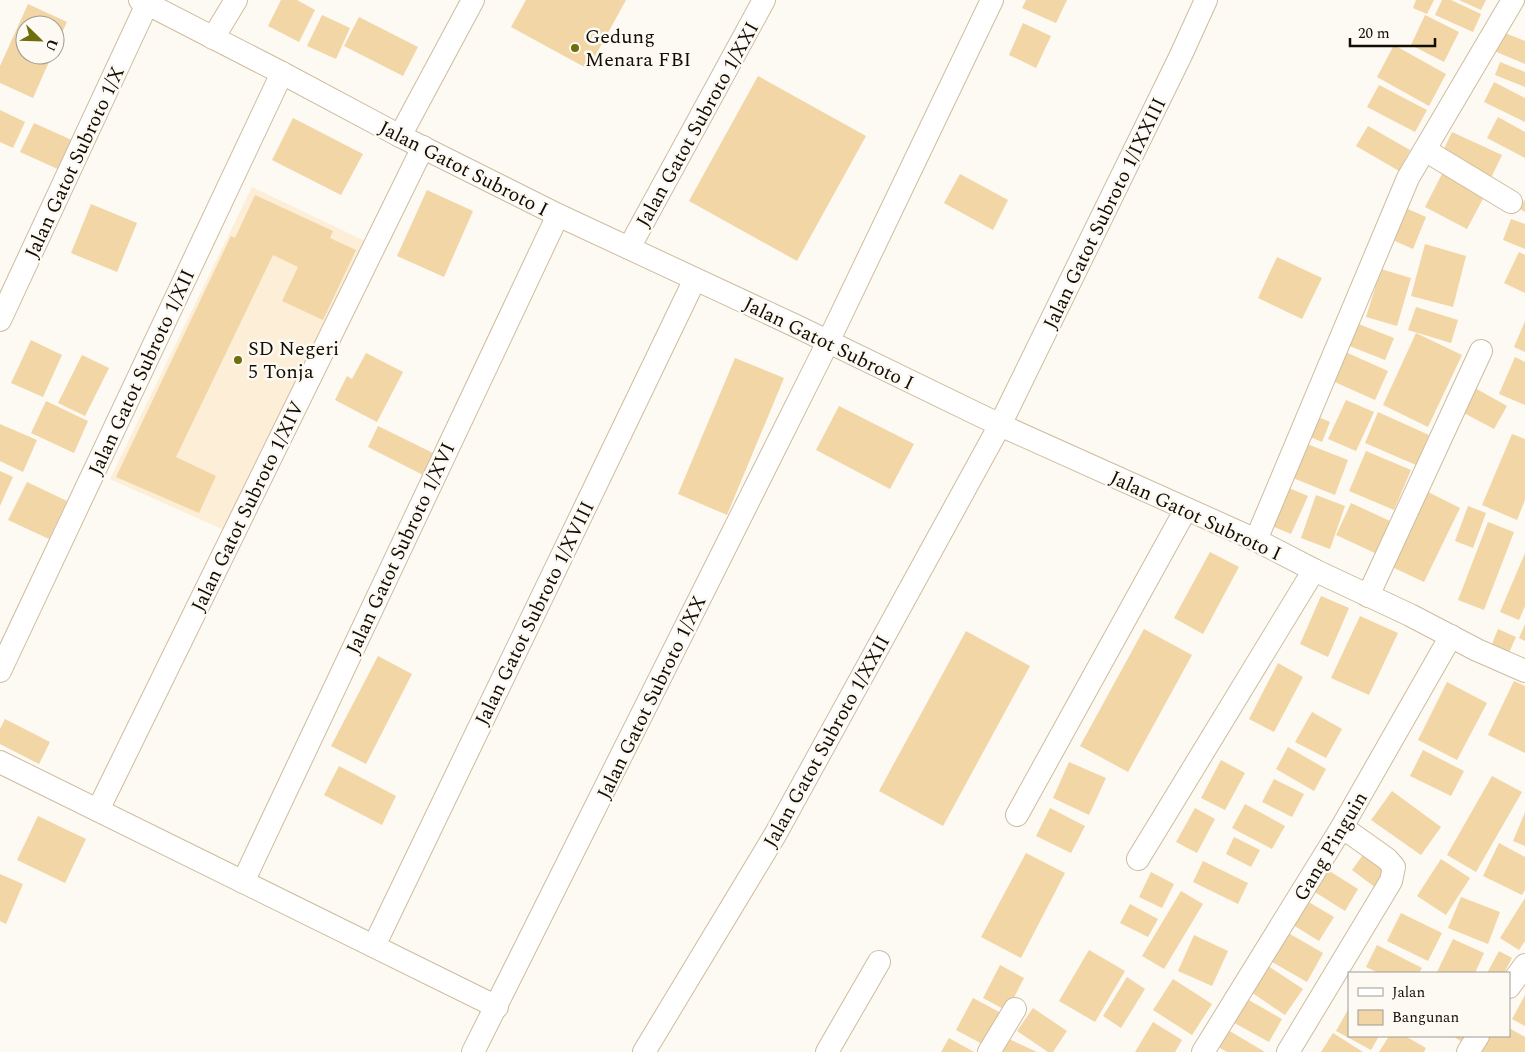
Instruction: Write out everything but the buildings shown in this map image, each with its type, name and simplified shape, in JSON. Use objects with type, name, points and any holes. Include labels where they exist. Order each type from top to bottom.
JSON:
[{"type":"street","points":[[213,38],[236,0]]},
{"type":"street","points":[[400,136],[473,0]]},
{"type":"street","name":"Jalan Gatot Subroto 1/XXI","points":[[629,248],[764,0]]},
{"type":"street","name":"Jalan Gatot Subroto 1/XX","points":[[473,1052],[828,342],[992,0]]},
{"type":"street","name":"Jalan Gatot Subroto 1/IXXIII","points":[[1000,425],[1177,64],[1206,0]]},
{"type":"street","points":[[1256,540],[1408,178],[1513,0]]},
{"type":"street","name":"Jalan Gatot Subroto I","points":[[144,2],[400,136],[558,215],[1000,425],[1256,540],[1314,570],[1525,671]]},
{"type":"street","name":"Jalan Gatot Subroto 1/X","points":[[0,320],[144,2]]},
{"type":"street","name":"Jalan Gatot Subroto 1/XII","points":[[0,671],[282,73]]},
{"type":"street","name":"Jalan Gatot Subroto 1/XIV","points":[[98,810],[423,147]]},
{"type":"street","points":[[1425,150],[1511,202]]},
{"type":"street","name":"Jalan Gatot Subroto 1/XVI","points":[[243,882],[558,215]]},
{"type":"street","name":"Jalan Gatot Subroto 1/XVIII","points":[[374,946],[695,279]]},
{"type":"street","points":[[1368,596],[1481,351]]},
{"type":"street","name":"Jalan Gatot Subroto 1/XXII","points":[[644,1052],[775,836],[1000,425]]},
{"type":"street","points":[[1017,815],[1186,509]]},
{"type":"street","points":[[1138,859],[1314,570]]},
{"type":"street","name":"Gang Pinguin","points":[[1204,1052],[1342,827],[1451,636]]},
{"type":"street","points":[[0,762],[497,1007]]},
{"type":"street","points":[[1288,1052],[1392,880],[1394,867],[1387,859],[1342,827]]},
{"type":"street","points":[[827,1052],[879,962]]},
{"type":"street","points":[[1510,986],[1525,965]]},
{"type":"street","points":[[989,1052],[1015,1009]]},
{"type":"street","points":[[1468,1052],[1477,1037]]},
{"type":"shaded area","name":"SD Negeri 5 Tonja","points":[[252,187],[367,242],[224,530],[110,479]]},
{"type":"place","name":"Gedung Menara FBI","points":[[575,48]]},
{"type":"place","name":"SD Negeri 5 Tonja","points":[[238,360]]}]
